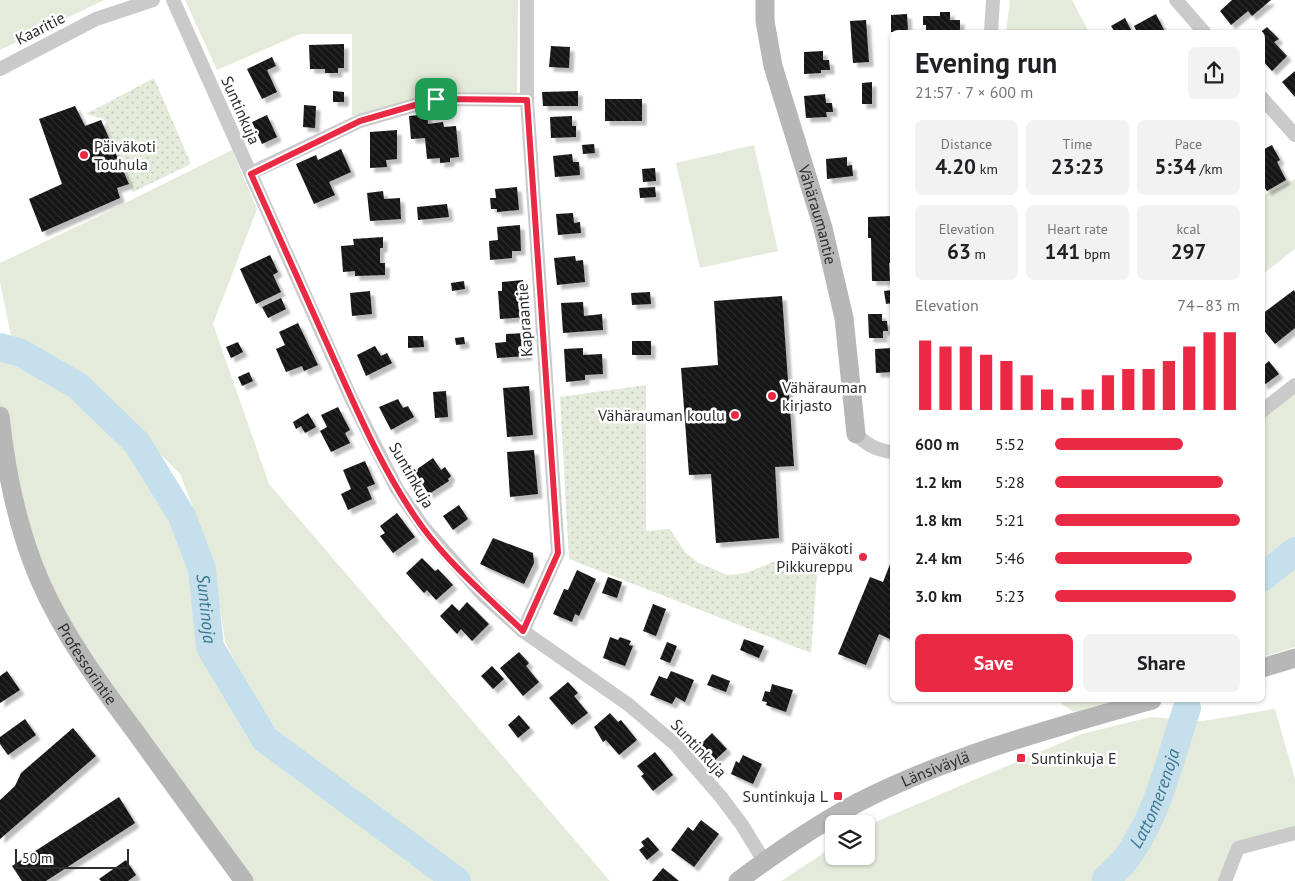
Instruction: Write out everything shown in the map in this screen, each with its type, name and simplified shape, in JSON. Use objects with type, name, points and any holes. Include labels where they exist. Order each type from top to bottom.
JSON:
[{"type":"main road","name":"Vähäraumantie","points":[[765,0],[765,21],[773,66],[823,228],[844,318],[856,434]]},
{"type":"main road","name":"Professorintie","points":[[0,416],[2,450],[21,530],[40,581],[64,628],[101,686],[244,881]]},
{"type":"main road","points":[[1265,667],[1295,658]]},
{"type":"main road","name":"Länsiväylä","points":[[738,881],[764,861],[823,822],[858,803],[929,770],[991,748],[1145,702]]},
{"type":"street","name":"Kaaritie","points":[[0,69],[96,19],[153,0]]},
{"type":"street","name":"Suntinkuja","points":[[173,0],[351,398],[397,489],[424,528],[484,596],[523,631],[629,705],[676,746],[721,797],[764,861]]},
{"type":"street","name":"Kapraantie","points":[[523,631],[558,553],[527,100],[527,0]]},
{"type":"street","points":[[991,30],[993,0]]},
{"type":"street","points":[[1178,1],[1202,30]]},
{"type":"street","points":[[251,174],[360,121],[436,99],[527,100]]},
{"type":"street","points":[[1265,101],[1295,135]]},
{"type":"street","points":[[1265,409],[1295,385]]},
{"type":"street","points":[[856,434],[866,444],[878,450],[890,452]]},
{"type":"street","points":[[1225,881],[1238,848],[1295,833]]},
{"type":"green space","points":[[0,0],[104,0],[0,50]]},
{"type":"green space","points":[[185,0],[518,0],[517,100],[436,99],[352,116],[352,34],[300,34],[217,70]]},
{"type":"green space","points":[[1010,0],[1072,0],[1088,30],[1006,30]]},
{"type":"green space","points":[[154,78],[191,164],[133,192],[104,119],[86,114]]},
{"type":"green space","points":[[754,145],[778,251],[700,268],[676,163]]},
{"type":"green space","points":[[232,150],[257,209],[213,324],[269,484],[610,881],[466,881],[271,730],[225,642],[214,562],[180,474],[92,386],[12,341],[0,282],[0,263]]},
{"type":"green space","points":[[1295,179],[1295,249],[1265,272],[1265,195]]},
{"type":"green space","points":[[21,353],[137,443],[182,516],[202,569],[210,647],[265,739],[457,881],[244,881],[40,581],[0,416],[0,354]]},
{"type":"green space","points":[[1295,383],[1295,647],[1265,656],[1265,406]]},
{"type":"green space","points":[[646,385],[646,531],[670,529],[685,552],[697,562],[727,575],[746,573],[773,562],[786,560],[818,562],[811,653],[569,559],[560,397]]},
{"type":"green space","points":[[1062,702],[1109,702],[1074,712]]},
{"type":"green space","points":[[1275,709],[1295,779],[1295,838],[1242,851],[1232,881],[781,881],[825,852],[825,865],[875,865],[875,822],[1082,734],[1151,717],[1203,721]]},
{"type":"building","points":[[1232,0],[1271,0],[1252,16],[1248,11],[1231,25],[1220,11]]},
{"type":"building","points":[[940,12],[950,12],[950,20],[960,20],[960,30],[926,30],[926,25],[923,25],[923,16],[940,16]]},
{"type":"building","points":[[907,14],[908,30],[891,30],[891,15]]},
{"type":"building","points":[[1156,14],[1164,30],[1136,30],[1134,26]]},
{"type":"building","points":[[1125,18],[1131,30],[1114,30],[1111,26]]},
{"type":"building","points":[[866,20],[869,62],[853,63],[850,21]]},
{"type":"building","points":[[1267,27],[1279,39],[1274,42],[1287,56],[1272,71],[1265,63],[1265,30],[1263,30]]},
{"type":"building","points":[[344,44],[344,68],[338,68],[338,73],[325,73],[325,69],[310,69],[309,45]]},
{"type":"building","points":[[551,46],[570,47],[569,68],[549,67]]},
{"type":"building","points":[[823,51],[823,60],[829,60],[830,70],[821,70],[821,73],[804,74],[804,52]]},
{"type":"building","points":[[272,57],[276,66],[267,70],[277,92],[262,99],[247,69]]},
{"type":"building","points":[[1295,71],[1295,97],[1282,82]]},
{"type":"building","points":[[872,82],[872,104],[862,104],[862,83]]},
{"type":"building","points":[[333,91],[344,92],[344,102],[333,102]]},
{"type":"building","points":[[578,91],[578,106],[543,106],[542,92]]},
{"type":"building","points":[[825,94],[826,103],[832,103],[833,112],[826,112],[827,117],[806,118],[804,96]]},
{"type":"building","points":[[605,99],[642,99],[642,121],[605,121]]},
{"type":"building","points":[[304,105],[316,106],[315,128],[303,127]]},
{"type":"building","name":"Päiväkoti Touhula","points":[[75,106],[85,126],[101,120],[129,184],[117,188],[120,198],[42,232],[29,199],[62,184],[39,119]]},
{"type":"building","points":[[427,114],[428,124],[443,122],[444,127],[456,126],[459,157],[450,158],[450,162],[440,163],[440,158],[427,159],[425,138],[411,139],[409,116]]},
{"type":"building","points":[[267,115],[277,137],[262,144],[252,122]]},
{"type":"building","points":[[572,116],[572,126],[576,126],[576,137],[551,138],[550,117]]},
{"type":"building","points":[[397,130],[397,159],[386,160],[387,167],[370,168],[370,132]]},
{"type":"building","points":[[594,144],[595,153],[583,154],[582,145]]},
{"type":"building","points":[[1272,145],[1280,160],[1277,162],[1286,180],[1267,191],[1265,188],[1265,148]]},
{"type":"building","points":[[341,149],[351,172],[329,182],[335,195],[314,204],[296,164],[316,155],[318,160]]},
{"type":"building","points":[[572,154],[573,162],[579,162],[580,175],[555,177],[553,156]]},
{"type":"building","points":[[847,157],[847,166],[852,165],[853,176],[827,179],[826,159]]},
{"type":"building","points":[[655,168],[656,181],[643,182],[642,169]]},
{"type":"building","points":[[517,187],[519,210],[497,212],[497,209],[491,209],[490,198],[496,198],[495,189]]},
{"type":"building","points":[[655,187],[656,197],[640,198],[639,188]]},
{"type":"building","points":[[383,191],[384,199],[400,198],[401,219],[370,221],[367,193]]},
{"type":"building","points":[[447,204],[449,217],[418,220],[417,207]]},
{"type":"building","points":[[573,213],[574,223],[580,222],[581,233],[558,235],[556,214]]},
{"type":"building","points":[[890,216],[890,281],[872,281],[871,238],[868,238],[868,217]]},
{"type":"building","points":[[520,225],[521,251],[512,251],[512,258],[490,260],[489,241],[498,240],[497,227]]},
{"type":"building","points":[[383,237],[383,248],[380,248],[380,263],[385,263],[385,275],[355,276],[355,271],[343,272],[341,246],[354,245],[353,239]]},
{"type":"building","points":[[270,255],[278,272],[273,275],[281,292],[256,304],[240,269]]},
{"type":"building","points":[[575,256],[576,261],[583,260],[585,282],[557,285],[554,258]]},
{"type":"building","points":[[523,280],[526,317],[500,319],[498,291],[502,291],[502,282]]},
{"type":"building","points":[[464,281],[465,289],[452,291],[451,283]]},
{"type":"building","points":[[890,290],[890,303],[886,304],[884,291]]},
{"type":"building","points":[[1294,290],[1295,328],[1275,344],[1265,332],[1265,312]]},
{"type":"building","points":[[370,291],[372,314],[352,316],[350,293]]},
{"type":"building","points":[[650,292],[651,304],[632,305],[631,293]]},
{"type":"building","points":[[782,296],[794,466],[775,467],[779,538],[716,543],[711,474],[689,475],[681,368],[718,365],[714,301]]},
{"type":"building","points":[[281,298],[286,309],[268,318],[262,307]]},
{"type":"building","points":[[583,302],[584,316],[602,314],[603,330],[563,333],[561,303]]},
{"type":"building","points":[[868,314],[882,314],[882,321],[887,321],[888,331],[883,331],[883,338],[869,338]]},
{"type":"building","points":[[298,323],[318,365],[304,371],[302,366],[286,372],[276,349],[285,345],[279,332]]},
{"type":"building","points":[[526,333],[528,356],[497,358],[495,343],[506,342],[506,334]]},
{"type":"building","points":[[408,336],[423,336],[424,347],[408,348]]},
{"type":"building","points":[[464,337],[465,344],[456,345],[455,338]]},
{"type":"building","points":[[632,341],[651,341],[651,355],[632,355]]},
{"type":"building","points":[[238,342],[243,352],[231,358],[226,347]]},
{"type":"building","points":[[375,346],[381,356],[387,353],[392,363],[366,376],[357,355]]},
{"type":"building","points":[[583,348],[583,355],[602,354],[603,374],[585,375],[585,380],[566,382],[564,349]]},
{"type":"building","points":[[890,348],[890,372],[876,373],[875,349]]},
{"type":"building","points":[[1269,361],[1279,374],[1265,384],[1265,364]]},
{"type":"building","points":[[249,372],[253,381],[242,386],[238,377]]},
{"type":"building","points":[[529,386],[533,435],[507,437],[503,388]]},
{"type":"building","points":[[446,391],[448,417],[435,418],[433,392]]},
{"type":"building","points":[[398,399],[403,408],[408,406],[414,417],[391,430],[379,407]]},
{"type":"building","points":[[338,407],[350,430],[345,433],[350,443],[331,452],[320,431],[327,427],[321,415]]},
{"type":"building","points":[[308,413],[316,427],[305,433],[301,426],[296,429],[293,422]]},
{"type":"building","points":[[534,450],[538,494],[510,497],[507,452]]},
{"type":"building","points":[[433,458],[441,470],[445,467],[451,476],[448,479],[449,481],[429,494],[413,472]]},
{"type":"building","points":[[365,461],[375,484],[367,487],[372,499],[348,510],[341,494],[351,489],[343,470]]},
{"type":"building","points":[[459,505],[468,519],[453,530],[443,516]]},
{"type":"building","points":[[397,513],[415,537],[393,553],[380,536],[385,533],[380,526]]},
{"type":"building","points":[[493,538],[533,553],[534,563],[524,584],[480,564]]},
{"type":"building","points":[[422,558],[435,571],[438,569],[453,585],[436,600],[427,590],[424,593],[406,573]]},
{"type":"building","name":"Päiväkoti Pikkureppu","points":[[890,564],[890,639],[879,634],[866,665],[838,654],[870,577],[883,582]]},
{"type":"building","points":[[577,570],[596,579],[579,616],[575,614],[572,622],[553,614],[564,589],[568,590]]},
{"type":"building","points":[[608,577],[622,582],[617,598],[602,593]]},
{"type":"building","points":[[467,602],[489,624],[472,641],[461,629],[457,634],[440,616],[452,604],[459,611]]},
{"type":"building","points":[[653,604],[666,609],[656,636],[643,631]]},
{"type":"building","points":[[610,637],[618,640],[620,637],[631,641],[629,645],[633,646],[625,666],[603,658]]},
{"type":"building","points":[[744,639],[764,646],[759,658],[740,650]]},
{"type":"building","points":[[667,642],[677,646],[670,663],[660,659]]},
{"type":"building","points":[[519,652],[529,663],[526,666],[539,682],[523,696],[500,668]]},
{"type":"building","points":[[492,666],[504,679],[493,689],[481,676]]},
{"type":"building","points":[[7,671],[20,690],[0,703],[0,676]]},
{"type":"building","points":[[671,671],[694,680],[685,702],[676,697],[672,704],[650,695],[659,676],[667,679]]},
{"type":"building","points":[[712,674],[730,681],[726,692],[707,685]]},
{"type":"building","points":[[568,682],[578,693],[574,696],[588,713],[572,725],[549,698]]},
{"type":"building","points":[[772,684],[793,690],[786,712],[766,705],[767,702],[762,701],[765,691],[770,692]]},
{"type":"building","points":[[610,713],[618,722],[621,720],[637,740],[619,755],[606,740],[603,742],[594,727]]},
{"type":"building","points":[[519,715],[530,728],[518,738],[508,725]]},
{"type":"building","points":[[25,719],[36,735],[8,755],[0,744],[0,737]]},
{"type":"building","points":[[73,728],[96,756],[0,839],[0,800],[15,786],[21,773]]},
{"type":"building","points":[[712,733],[727,749],[714,761],[700,745]]},
{"type":"building","points":[[655,752],[673,775],[653,791],[641,776],[644,774],[637,766]]},
{"type":"building","points":[[743,755],[762,764],[753,784],[731,774],[736,761],[739,763]]},
{"type":"building","points":[[119,797],[135,823],[46,881],[22,881],[12,866]]},
{"type":"building","points":[[701,820],[719,834],[694,867],[671,850],[688,827],[693,831]]},
{"type":"building","points":[[648,837],[659,850],[647,860],[639,850],[644,846],[641,842]]},
{"type":"building","points":[[126,860],[136,875],[128,881],[101,881],[99,879]]},
{"type":"building","points":[[663,868],[679,881],[652,881]]},
{"type":"waterway","name":"Suntinoja","points":[[0,347],[21,353],[78,386],[137,443],[182,516],[202,569],[210,647],[265,739],[457,881]]},
{"type":"waterway","name":"Lattomerenoja","points":[[1265,576],[1295,551]]},
{"type":"waterway","name":"Lattomerenoja","points":[[1106,879],[1125,860],[1146,825],[1162,787],[1187,708]]},
{"type":"place","name":"Päiväkoti Touhula","points":[[84,155]]},
{"type":"place","name":"Vähärauman kirjasto","points":[[772,396]]},
{"type":"place","name":"Vähärauman koulu","points":[[735,415]]},
{"type":"place","name":"Päiväkoti Pikkureppu","points":[[863,557]]},
{"type":"place","name":"Suntinkuja E","points":[[1021,758]]},
{"type":"place","name":"Suntinkuja L","points":[[838,796]]},
{"type":"route","points":[[436,99],[527,100],[558,553],[523,631],[484,596],[456,566],[424,528],[397,489],[351,398],[251,174],[360,121],[436,99]]}]
